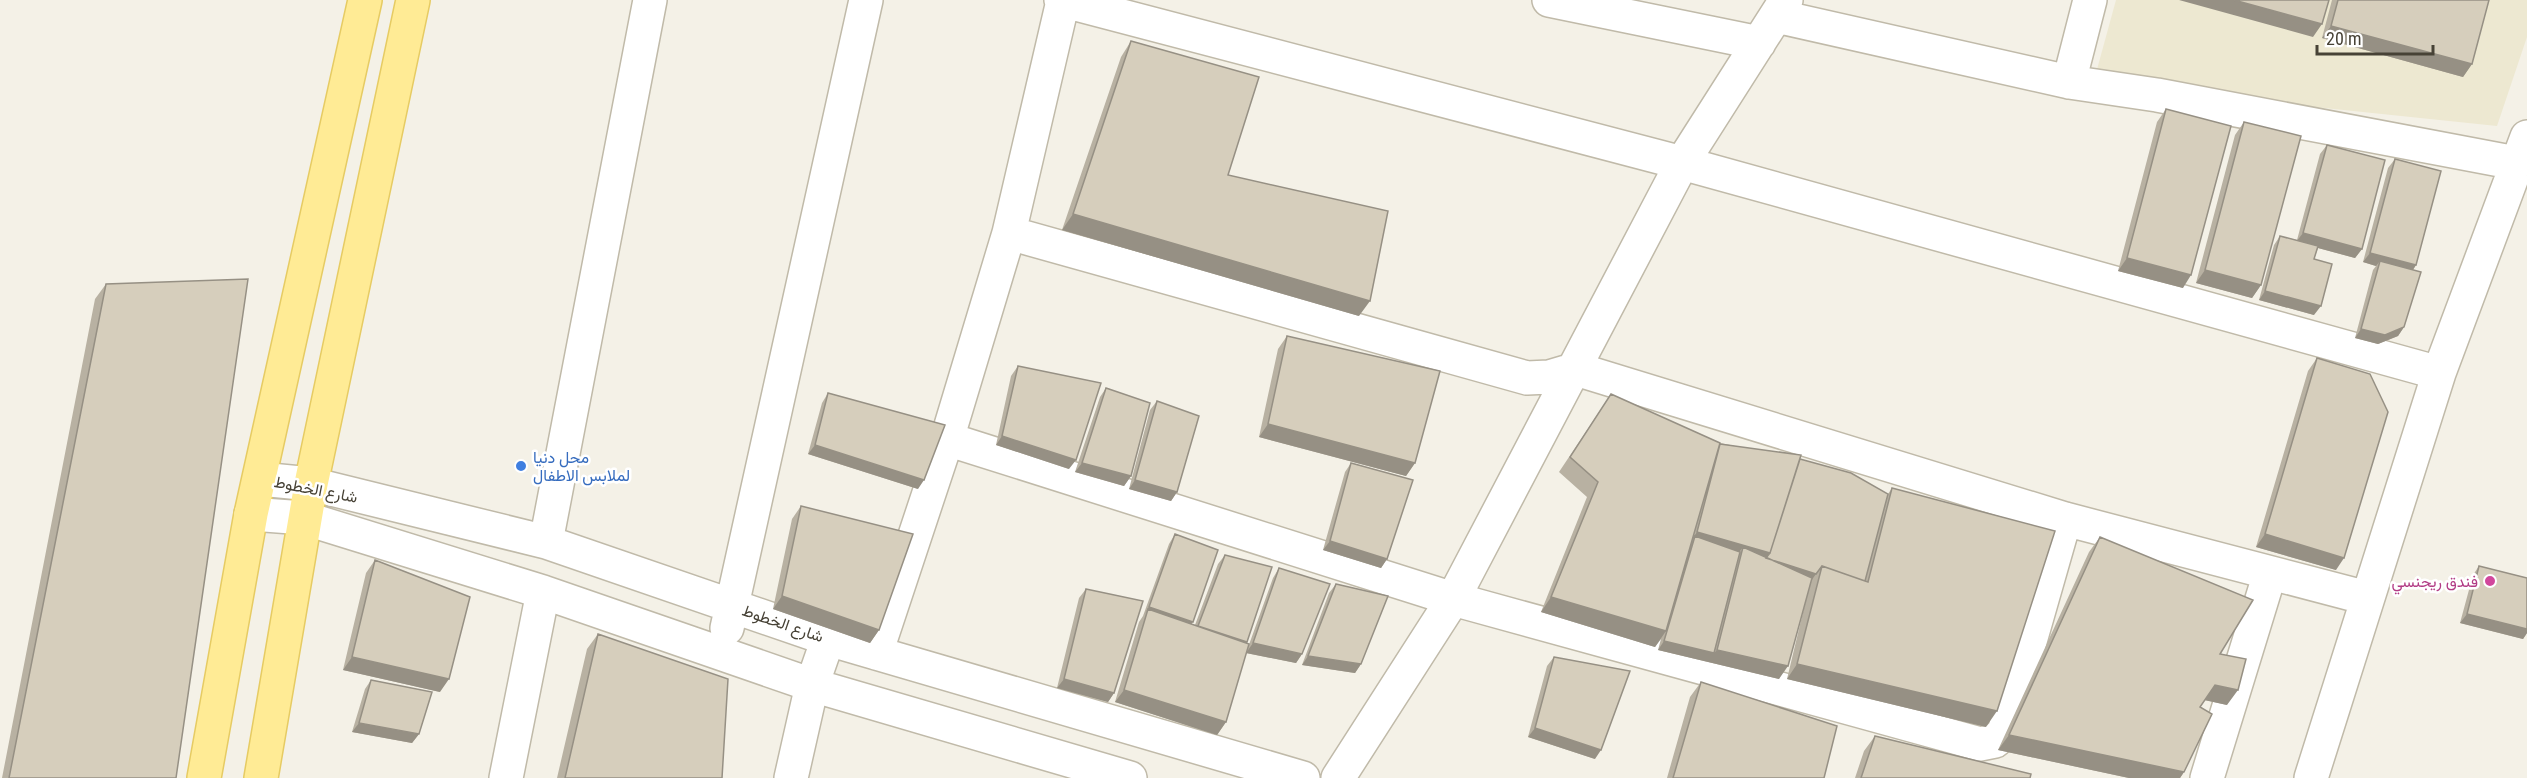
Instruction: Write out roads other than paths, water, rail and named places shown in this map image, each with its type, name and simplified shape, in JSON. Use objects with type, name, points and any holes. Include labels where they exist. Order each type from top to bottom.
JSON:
[{"type":"main road","points":[[204,778],[251,514],[365,0]]},
{"type":"main road","points":[[261,778],[304,518],[413,0]]},
{"type":"street","points":[[546,542],[650,0]]},
{"type":"street","points":[[721,652],[867,0]]},
{"type":"street","points":[[876,652],[947,439],[1009,233],[1062,0],[1682,163],[2439,373]]},
{"type":"street","points":[[1549,0],[1773,20],[2069,82],[2522,150],[2439,373],[2311,778]]},
{"type":"street","points":[[2069,82],[2090,0]]},
{"type":"street","points":[[1338,778],[1453,599],[1576,369],[1682,163],[1773,20]]},
{"type":"street","points":[[1009,233],[1527,378],[1549,377],[1576,369],[2065,519],[2367,598]]},
{"type":"street","points":[[947,439],[1453,599],[1980,744],[1995,741],[2004,732],[2065,519]]},
{"type":"street","name":"شارع الخطوط","points":[[260,478],[311,484],[546,542],[828,639],[1304,778]]},
{"type":"street","name":"شارع الخطوط","points":[[251,514],[304,518],[543,592],[812,685],[1130,778]]},
{"type":"street","points":[[2207,778],[2270,573]]},
{"type":"street","points":[[506,778],[543,592]]},
{"type":"street","points":[[791,778],[812,685],[828,639]]},
{"type":"place","name":"محل دنيا لملابس الاطفال","points":[[521,466]]},
{"type":"place","name":"فندق ريجنسي","points":[[2490,581]]}]
